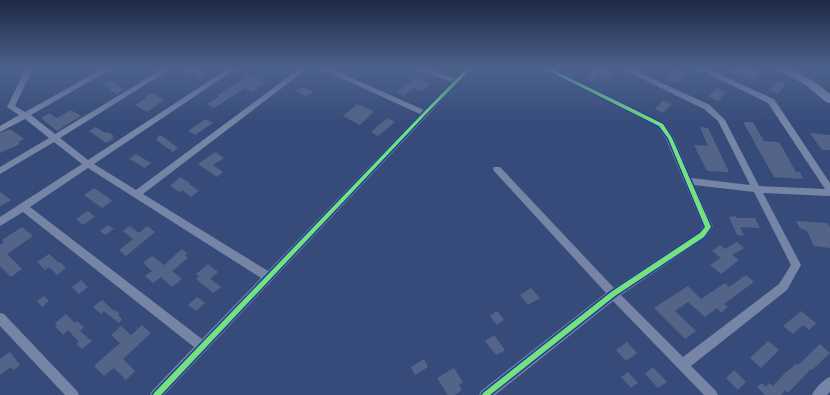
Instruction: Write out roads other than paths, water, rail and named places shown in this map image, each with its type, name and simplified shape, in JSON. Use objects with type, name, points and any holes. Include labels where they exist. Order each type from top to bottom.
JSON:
[{"type":"street","points":[[21,86],[11,107],[25,115],[55,137],[88,164],[269,277]]},
{"type":"street","points":[[0,129],[77,86]]},
{"type":"street","points":[[0,171],[139,86]]},
{"type":"street","points":[[0,222],[206,86]]},
{"type":"street","points":[[137,194],[281,86]]},
{"type":"street","points":[[364,86],[425,113]]},
{"type":"street","points":[[156,395],[452,86]]},
{"type":"street","points":[[485,395],[613,294],[702,235],[708,226],[670,138],[660,126],[634,111],[583,86]]},
{"type":"street","points":[[662,86],[707,107],[721,120],[796,265],[783,287],[683,365]]},
{"type":"street","points":[[739,86],[771,101],[830,192]]},
{"type":"street","points":[[814,86],[830,100]]},
{"type":"street","points":[[497,169],[613,294],[712,395]]},
{"type":"street","points":[[689,181],[757,189],[830,192]]},
{"type":"street","points":[[23,207],[202,346]]},
{"type":"street","points":[[0,318],[72,395]]},
{"type":"street","points":[[818,395],[830,383]]}]
